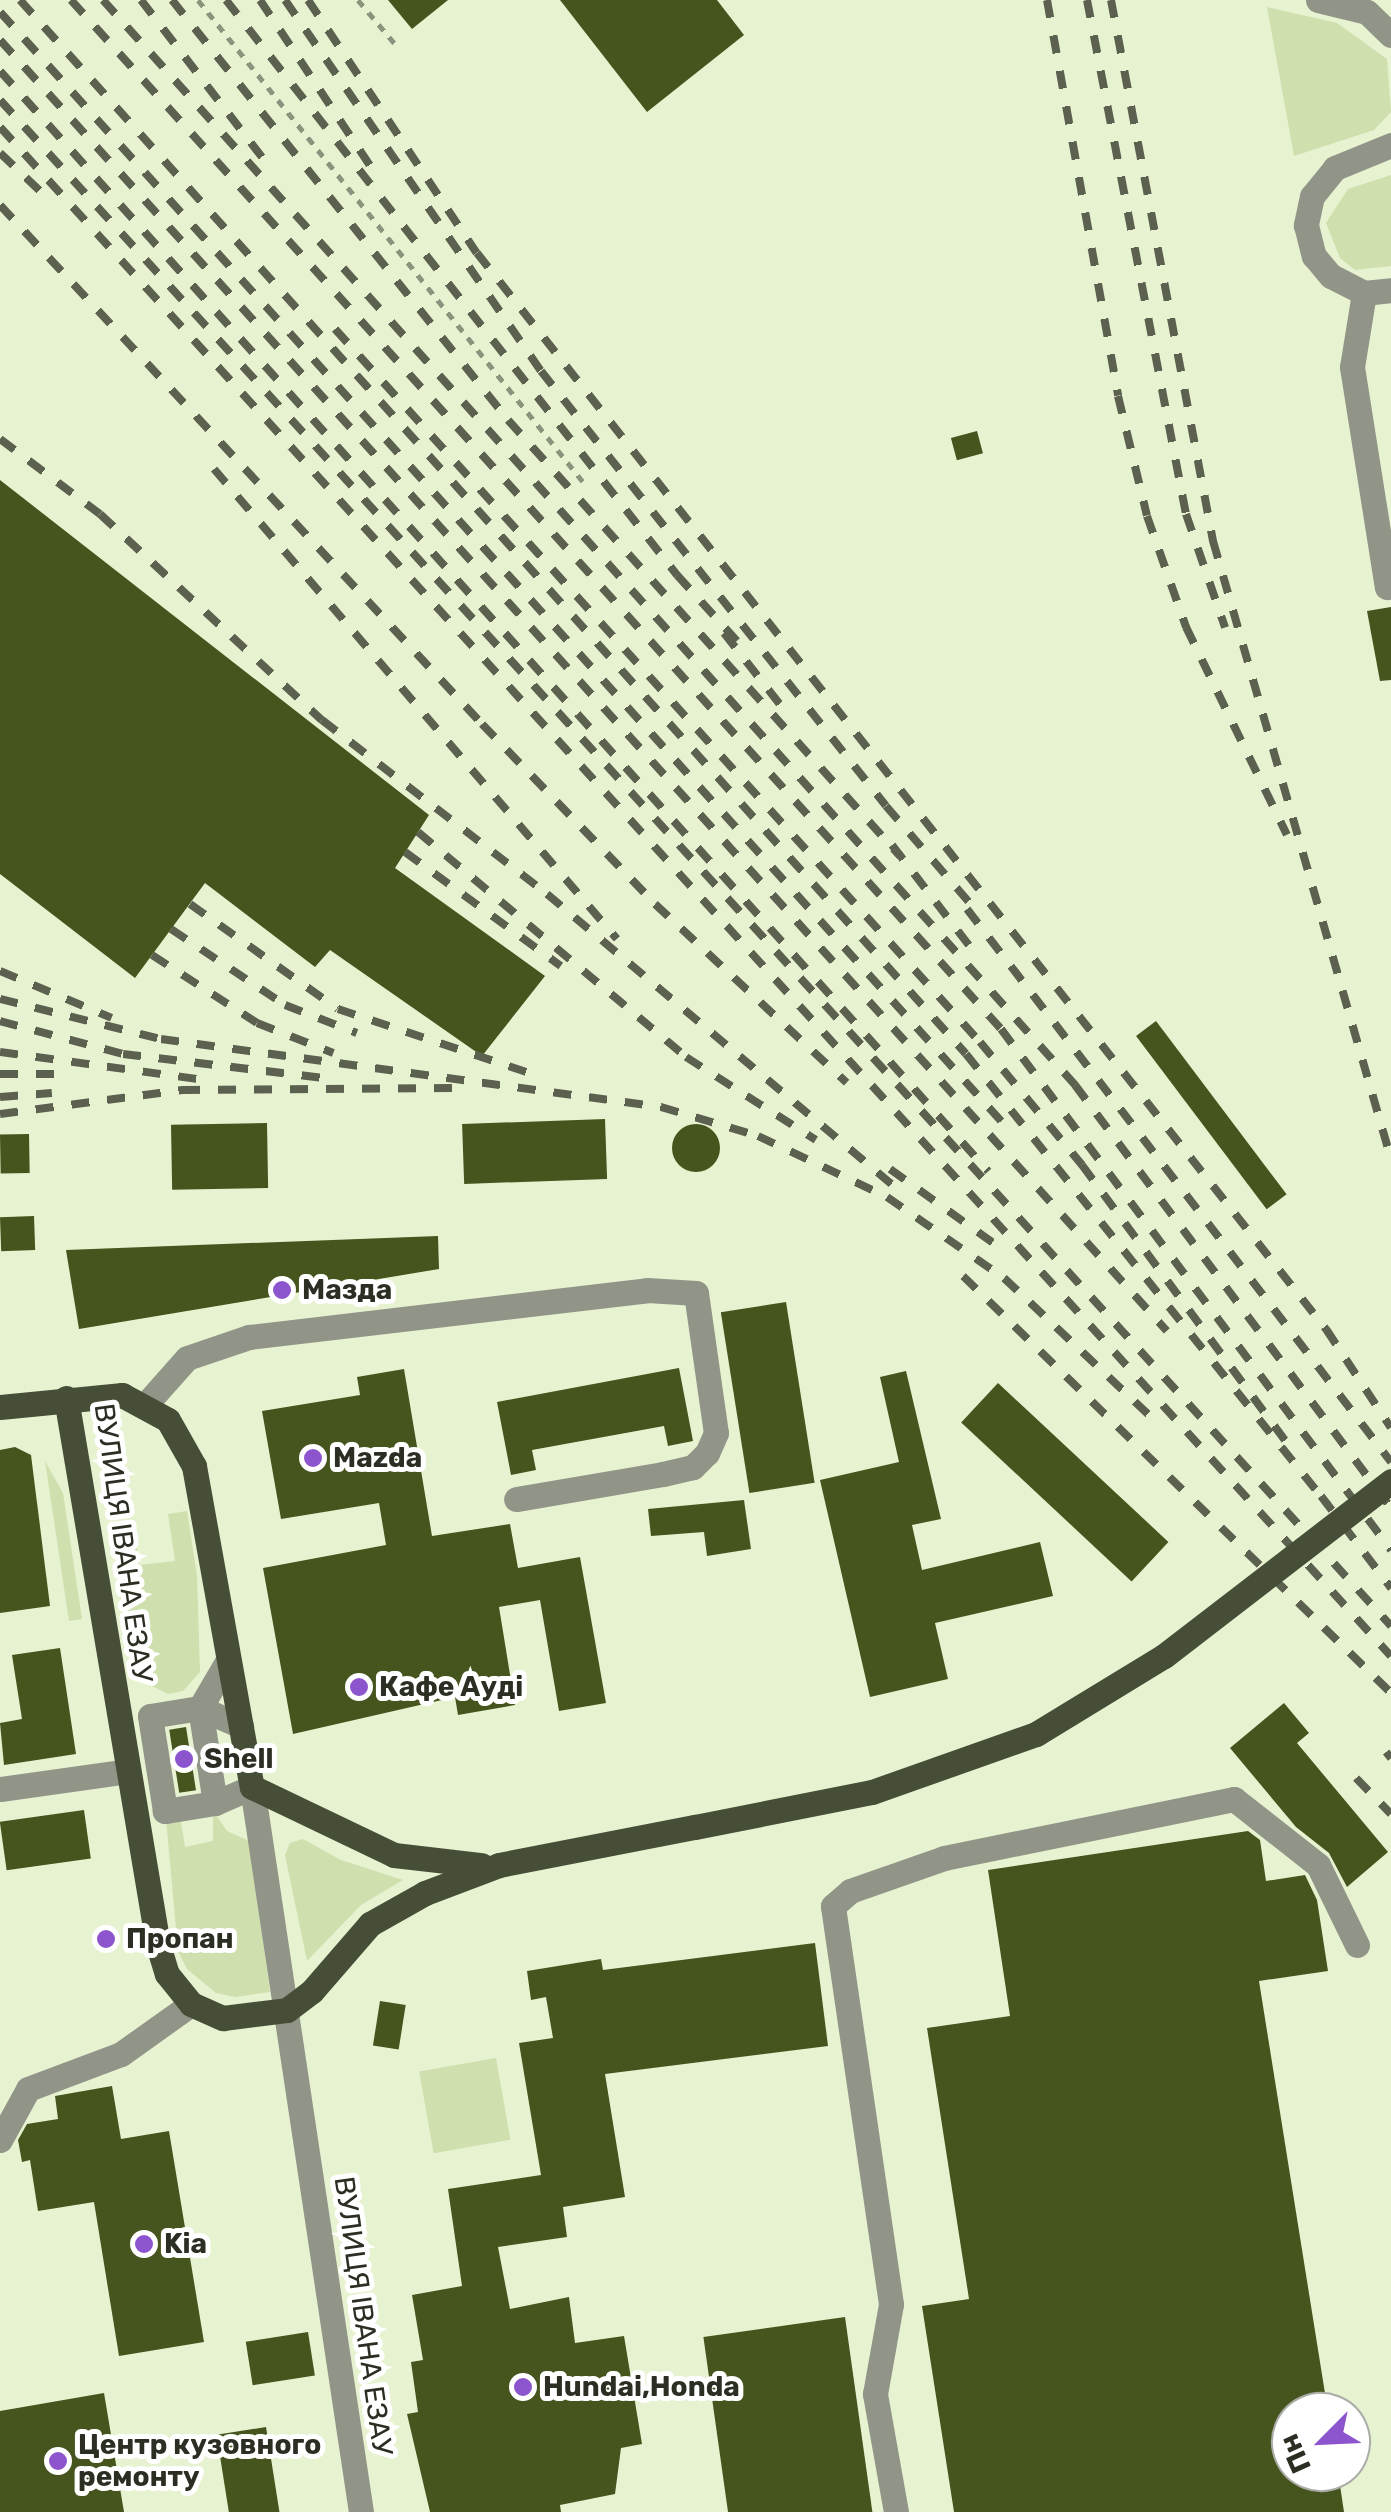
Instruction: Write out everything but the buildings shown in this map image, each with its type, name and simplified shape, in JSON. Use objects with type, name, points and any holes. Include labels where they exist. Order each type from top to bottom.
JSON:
[{"type":"main road","name":"ВУЛИЦЯ ІВАНА ЕЗАУ","points":[[190,2004],[166,1974],[66,1398],[122,1395],[147,1403],[176,1430],[194,1466],[252,1786]]},
{"type":"main road","points":[[0,1407],[66,1398]]},
{"type":"main road","points":[[190,2004],[223,2018],[288,2010],[312,1991],[370,1924],[425,1892],[499,1865],[872,1792],[1036,1734],[1164,1656],[1391,1481]]},
{"type":"main road","points":[[252,1786],[394,1856],[499,1865]]},
{"type":"street","points":[[1318,0],[1367,12],[1391,35]]},
{"type":"street","points":[[1391,144],[1335,168],[1312,196],[1306,225],[1314,256],[1331,276],[1364,293],[1391,290]]},
{"type":"street","points":[[1364,293],[1352,368],[1387,587]]},
{"type":"street","points":[[147,1403],[186,1358],[249,1336],[646,1290],[696,1293],[716,1433],[707,1453],[693,1466],[663,1474],[516,1498]]},
{"type":"street","points":[[216,1803],[200,1708],[228,1660]]},
{"type":"street","points":[[114,1691],[150,1716],[200,1708],[241,1726]]},
{"type":"street","points":[[150,1716],[166,1811]]},
{"type":"street","points":[[0,1789],[128,1771]]},
{"type":"street","points":[[140,1837],[166,1811],[216,1803],[252,1786]]},
{"type":"street","name":"ВУЛИЦЯ ІВАНА ЕЗАУ","points":[[252,1786],[361,2512]]},
{"type":"street","points":[[896,2512],[875,2394],[891,2304],[833,1906],[850,1891],[944,1858],[1234,1799],[1318,1865],[1358,1945]]},
{"type":"street","points":[[0,2140],[28,2089],[121,2054],[190,2004]]},
{"type":"path","points":[[198,0],[584,483]]},
{"type":"path","points":[[358,0],[396,45]]},
{"type":"green space","points":[[1267,7],[1337,23],[1387,59],[1391,112],[1374,130],[1294,156]]},
{"type":"green space","points":[[1391,175],[1391,266],[1355,270],[1340,258],[1326,223],[1348,189]]},
{"type":"green space","points":[[45,1461],[63,1493],[82,1619],[69,1621]]},
{"type":"green space","points":[[187,1511],[197,1576],[200,1672],[183,1691],[168,1694],[144,1682],[137,1667],[113,1522],[132,1519],[140,1565],[175,1561],[168,1514]]},
{"type":"green space","points":[[213,1811],[227,1831],[249,1841],[270,1992],[235,1997],[216,1993],[187,1969],[178,1951],[166,1818],[180,1816],[185,1847],[213,1841]]},
{"type":"green space","points":[[303,1839],[341,1860],[403,1880],[361,1905],[307,1961],[285,1855],[290,1843]]},
{"type":"green space","points":[[496,2058],[510,2140],[434,2153],[419,2072]]},
{"type":"railway","points":[[20,0],[966,1054],[1328,1505]]},
{"type":"railway","points":[[71,0],[1001,1029],[1391,1550]]},
{"type":"railway","points":[[103,0],[1075,1085],[1391,1508]]},
{"type":"railway","points":[[141,0],[269,166]]},
{"type":"railway","points":[[172,0],[508,420],[900,856]]},
{"type":"railway","points":[[226,0],[677,575],[737,641]]},
{"type":"railway","points":[[260,0],[377,176]]},
{"type":"railway","points":[[285,0],[541,371],[886,806],[980,915]]},
{"type":"railway","points":[[308,0],[477,253],[1326,1329],[1391,1428]]},
{"type":"railway","points":[[1047,0],[1118,396],[1147,516],[1186,627],[1287,835]]},
{"type":"railway","points":[[1087,0],[1186,514],[1225,627]]},
{"type":"railway","points":[[1111,0],[1213,541],[1391,1159]]},
{"type":"railway","points":[[0,12],[1012,1133]]},
{"type":"railway","points":[[0,40],[1167,1331]]},
{"type":"railway","points":[[0,71],[988,1171]]},
{"type":"railway","points":[[0,100],[1391,1626]]},
{"type":"railway","points":[[0,127],[1391,1656]]},
{"type":"railway","points":[[0,153],[40,191]]},
{"type":"railway","points":[[0,205],[482,724],[655,904],[847,1083]]},
{"type":"railway","points":[[335,329],[980,1042],[1082,1165],[1286,1442]]},
{"type":"railway","points":[[0,439],[100,514],[322,720],[547,894],[901,1192]]},
{"type":"railway","points":[[214,469],[617,939]]},
{"type":"railway","points":[[724,633],[786,712]]},
{"type":"railway","points":[[418,832],[686,1057],[816,1140]]},
{"type":"railway","points":[[892,845],[971,948]]},
{"type":"railway","points":[[405,852],[561,966]]},
{"type":"railway","points":[[190,904],[338,1009],[535,1075]]},
{"type":"railway","points":[[967,909],[1391,1462]]},
{"type":"railway","points":[[171,929],[285,1005],[357,1033]]},
{"type":"railway","points":[[152,955],[257,1023],[333,1053]]},
{"type":"railway","points":[[0,971],[112,1018]]},
{"type":"railway","points":[[0,999],[161,1039],[661,1107],[758,1136],[887,1197],[1004,1278],[1155,1421]]},
{"type":"railway","points":[[0,1021],[123,1054],[324,1078]]},
{"type":"railway","points":[[0,1052],[198,1079]]},
{"type":"railway","points":[[0,1074],[55,1074]]},
{"type":"railway","points":[[0,1114],[182,1090],[453,1088]]},
{"type":"railway","points":[[0,1097],[52,1093]]},
{"type":"railway","points":[[890,1169],[996,1245]]},
{"type":"railway","points":[[963,1276],[1391,1693]]},
{"type":"railway","points":[[1321,1496],[1391,1588]]},
{"type":"railway","points":[[1386,1752],[1391,1758]]},
{"type":"railway","points":[[1356,1778],[1391,1814]]},
{"type":"place","name":"Мазда","points":[[282,1290]]},
{"type":"place","name":"Mazda","points":[[313,1458]]},
{"type":"place","name":"Кафе Ауді","points":[[359,1687]]},
{"type":"place","name":"Shell","points":[[184,1759]]},
{"type":"place","name":"Пропан","points":[[106,1939]]},
{"type":"place","name":"Kia","points":[[144,2244]]},
{"type":"place","name":"Hundai,Honda","points":[[523,2387]]},
{"type":"place","name":"Центр кузовного ремонту","points":[[58,2461]]}]
